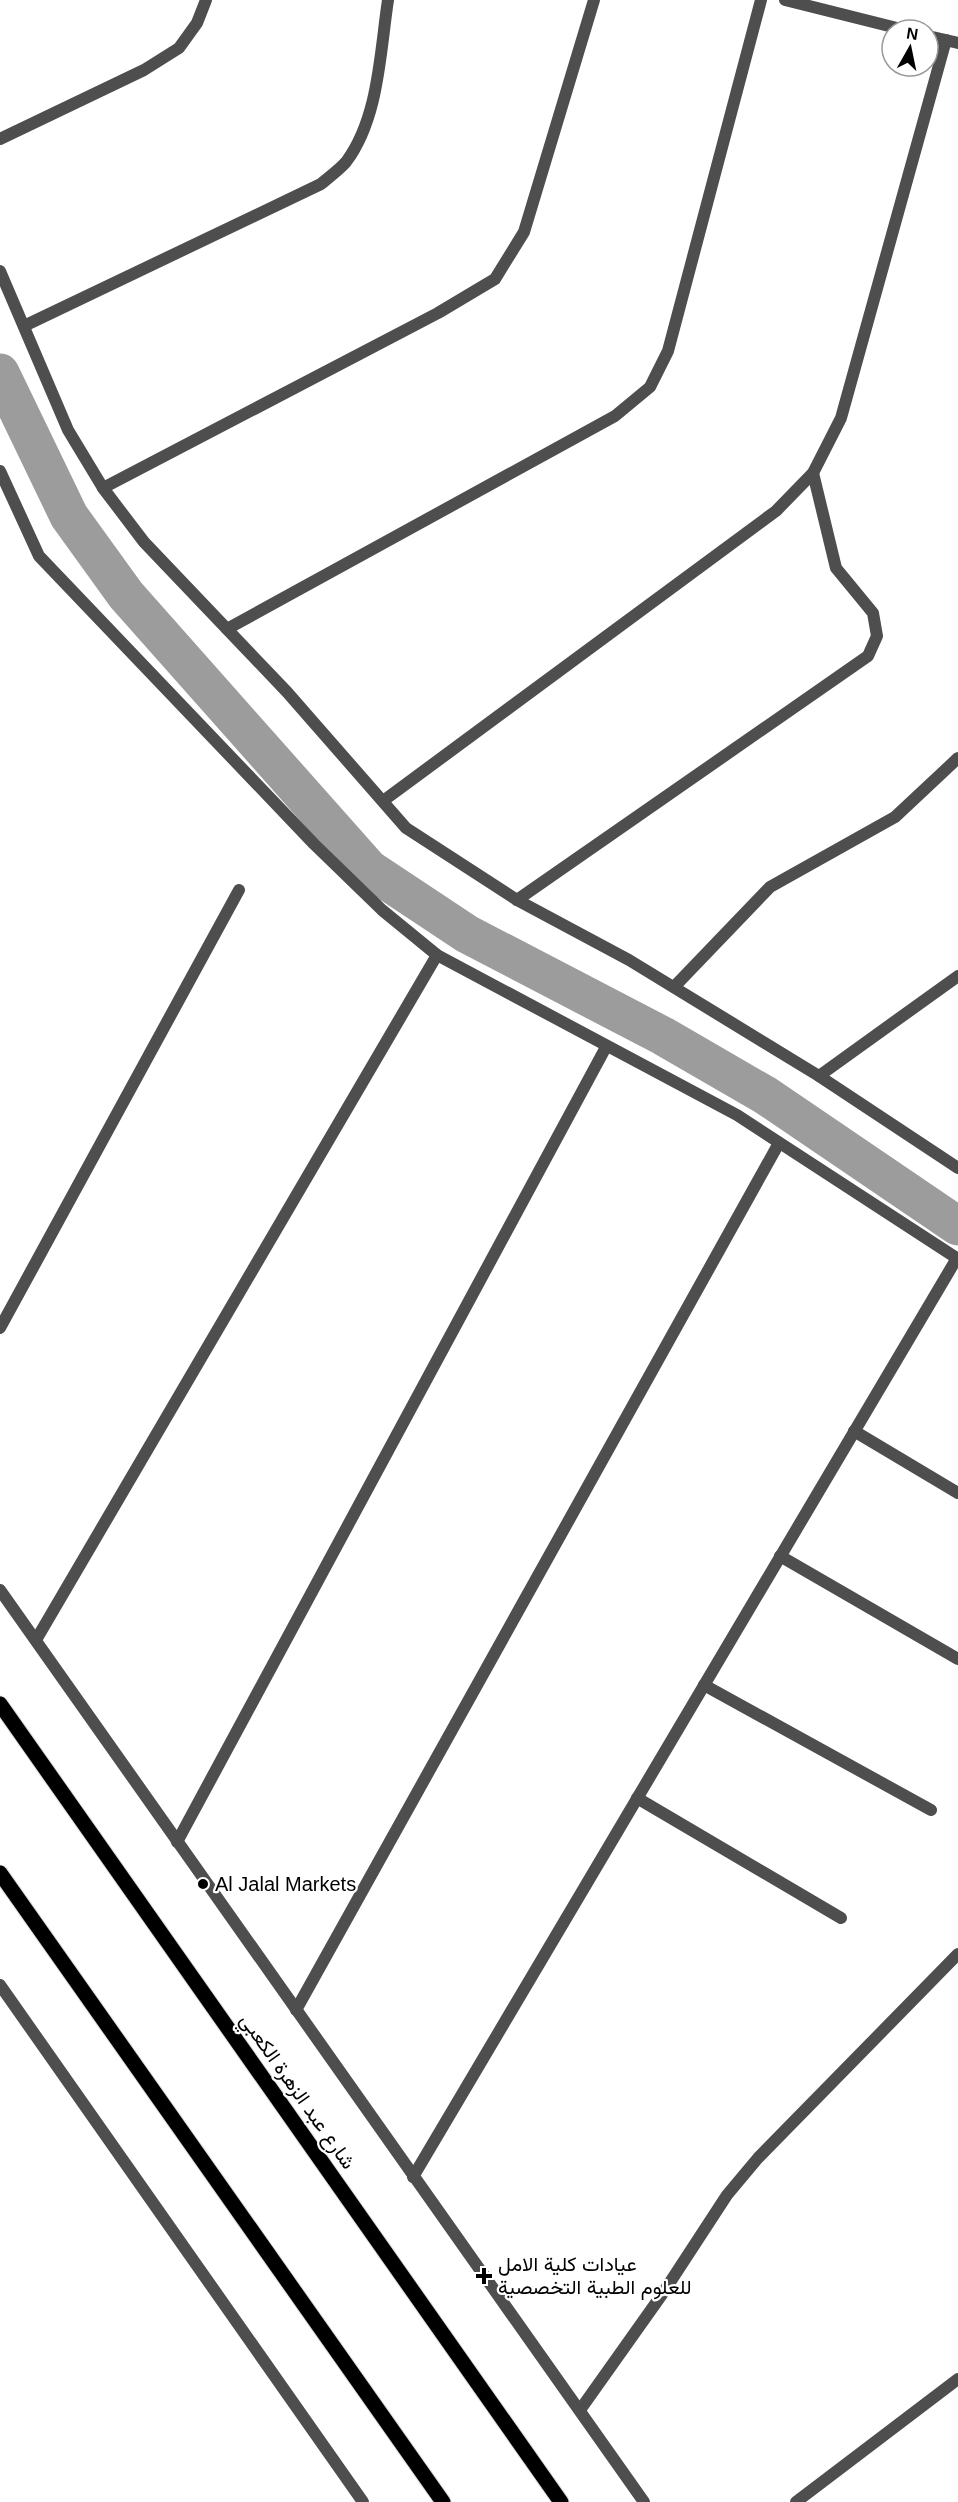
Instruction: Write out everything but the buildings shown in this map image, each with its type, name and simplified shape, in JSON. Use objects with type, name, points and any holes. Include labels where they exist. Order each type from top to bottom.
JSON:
[{"type":"main road","name":"شارع عبد الزهرة الكعبي","points":[[0,1704],[561,2502]]},
{"type":"main road","points":[[0,1873],[443,2502]]},
{"type":"street","points":[[0,139],[144,70],[178,48],[196,23],[206,0]]},
{"type":"street","points":[[24,326],[321,184],[345,164],[362,136],[373,95],[388,0]]},
{"type":"street","points":[[103,488],[438,313],[495,279],[524,232],[594,0]]},
{"type":"street","points":[[227,629],[615,416],[650,387],[668,351],[761,0]]},
{"type":"street","points":[[785,0],[880,24]]},
{"type":"street","points":[[383,801],[776,511],[813,473],[841,418],[952,42]]},
{"type":"street","points":[[0,271],[68,430],[103,488],[144,542],[227,629],[406,828],[517,900],[629,960],[819,1076],[958,1168]]},
{"type":"street","points":[[517,900],[868,656],[877,636],[873,613],[836,568],[813,473]]},
{"type":"street","points":[[1,475],[39,556],[315,844],[382,910],[437,955],[606,1047],[698,1093],[957,1258],[413,2177]]},
{"type":"street","points":[[674,987],[770,887],[895,817],[958,758]]},
{"type":"street","points":[[0,1328],[238,890]]},
{"type":"street","points":[[36,1640],[437,955]]},
{"type":"street","points":[[819,1076],[958,976]]},
{"type":"street","points":[[177,1842],[606,1047]]},
{"type":"street","points":[[296,2010],[779,1143]]},
{"type":"street","points":[[854,1431],[958,1493]]},
{"type":"street","points":[[780,1556],[958,1659]]},
{"type":"street","points":[[0,1590],[644,2502]]},
{"type":"street","points":[[704,1685],[931,1810]]},
{"type":"street","points":[[637,1798],[841,1918]]},
{"type":"street","points":[[580,2410],[663,2293],[727,2195],[758,2158],[958,1954]]},
{"type":"street","points":[[0,1985],[363,2502]]},
{"type":"street","points":[[796,2502],[958,2379]]},
{"type":"waterway","points":[[0,373],[69,516],[126,595],[369,869],[467,934],[663,1036],[765,1095],[958,1226]]},
{"type":"place","name":"Al Jalal Markets","points":[[203,1884]]},
{"type":"place","name":"عيادات كلية الامل للعلوم الطبية التخصصية","points":[[484,2276]]}]
